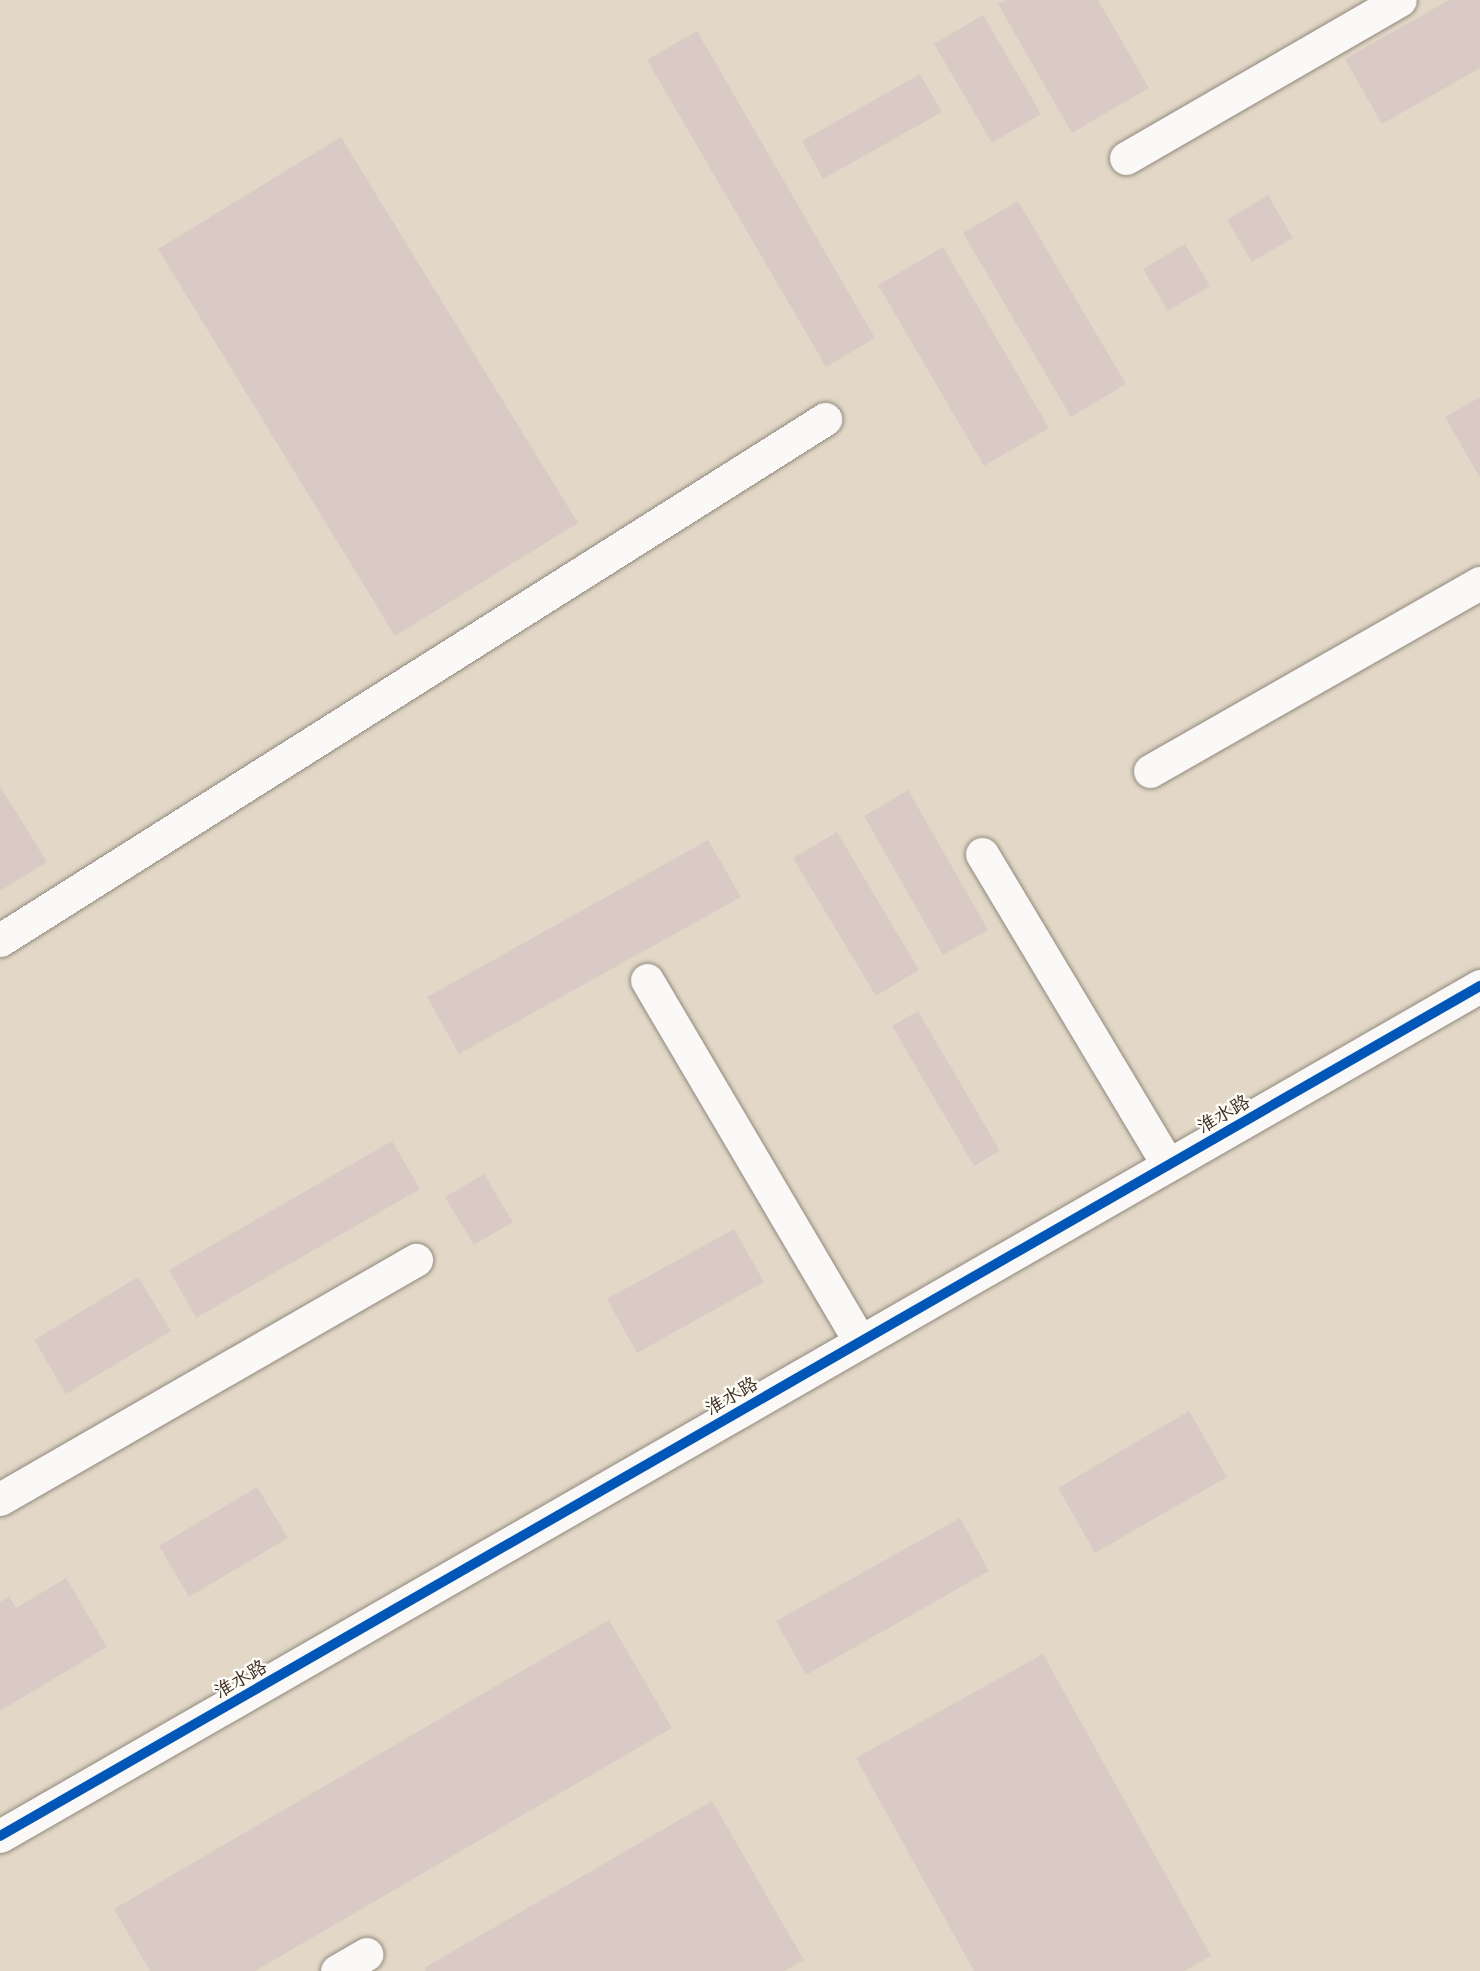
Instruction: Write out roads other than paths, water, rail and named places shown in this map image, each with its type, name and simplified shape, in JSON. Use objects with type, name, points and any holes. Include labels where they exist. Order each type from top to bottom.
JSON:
[{"type":"street","points":[[1126,158],[1400,0]]},
{"type":"street","points":[[0,940],[825,419]]},
{"type":"street","points":[[1150,771],[1480,583]]},
{"type":"street","points":[[982,854],[1168,1165]]},
{"type":"street","points":[[647,980],[860,1341]]},
{"type":"street","name":"淮水路","points":[[0,1836],[1480,986]]},
{"type":"street","points":[[0,1499],[416,1260]]},
{"type":"street","points":[[337,1971],[367,1954]]}]
